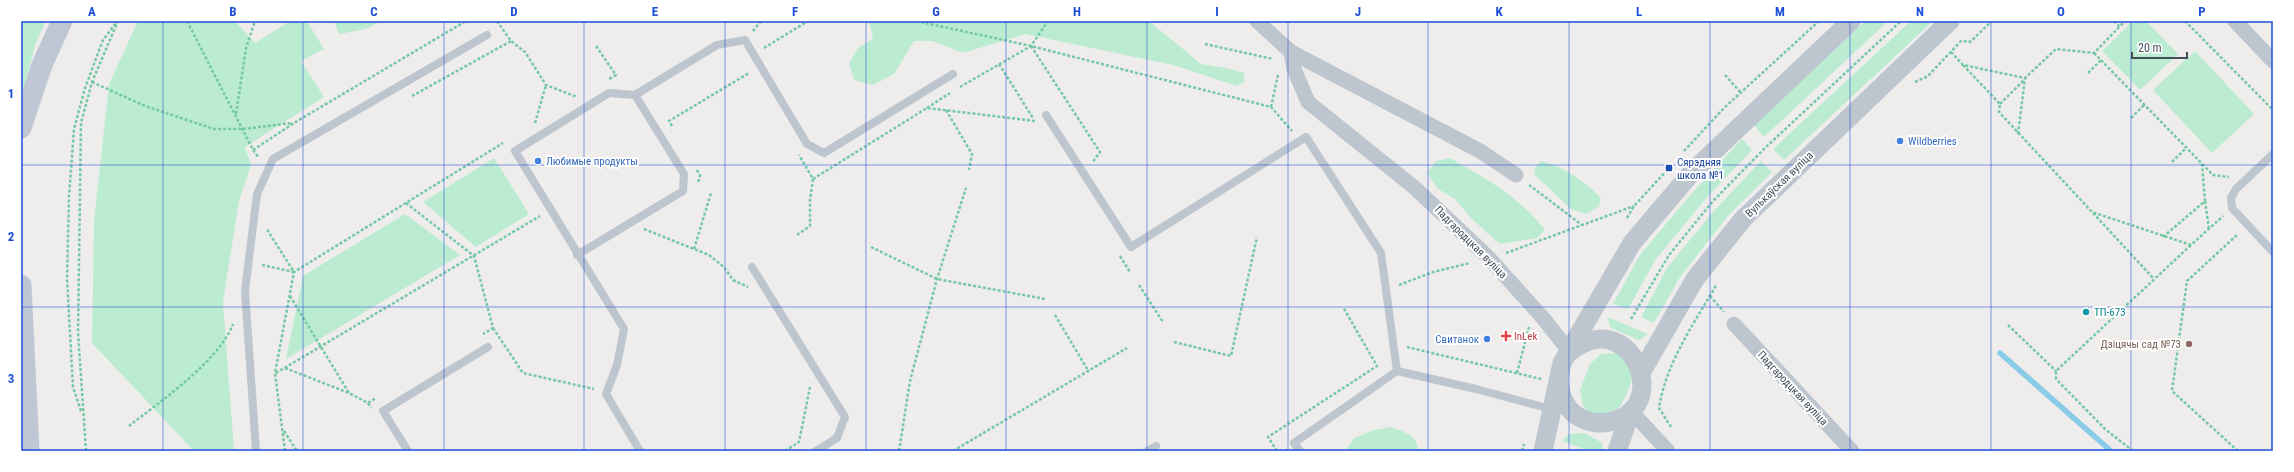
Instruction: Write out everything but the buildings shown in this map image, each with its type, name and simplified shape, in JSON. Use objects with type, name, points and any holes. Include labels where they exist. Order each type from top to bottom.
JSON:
[{"type":"main road","points":[[21,128],[42,65],[62,21]]},
{"type":"main road","points":[[21,285],[30,451]]},
{"type":"street","points":[[1257,21],[1286,56],[1480,151],[1516,175]]},
{"type":"street","name":"Вулькаўская вуліца","points":[[1542,451],[1551,410],[1550,378],[1570,352],[1632,243],[1689,176],[1740,124],[1851,21]]},
{"type":"street","name":"Вулькаўская вуліца","points":[[1641,373],[1695,279],[1743,219],[1950,21]]},
{"type":"street","points":[[2235,21],[2273,61]]},
{"type":"street","name":"Падгародцкая вуліца","points":[[1286,56],[1294,69],[1308,102],[1415,188],[1490,258],[1544,318],[1570,352]]},
{"type":"street","name":"Падгародцкая вуліца","points":[[1734,324],[1852,451]]},
{"type":"street","name":"Вулькаўская вуліца","points":[[1570,352],[1584,343],[1596,340],[1608,340],[1620,344],[1630,352],[1637,362],[1641,373],[1642,387],[1638,399],[1631,410],[1617,451]]},
{"type":"street","name":"Вулькаўская вуліца","points":[[1550,378],[1560,390],[1565,403],[1572,412],[1582,419],[1594,423],[1606,423],[1618,420],[1631,410]]},
{"type":"street","points":[[1631,410],[1668,451]]},
{"type":"lane","points":[[256,451],[246,291],[257,194],[272,160],[487,35]]},
{"type":"lane","points":[[640,451],[606,394],[616,365],[624,329],[516,151],[609,92],[635,95],[717,45],[745,40],[807,144],[824,153],[954,74]]},
{"type":"lane","points":[[578,255],[682,191],[684,174],[635,95]]},
{"type":"lane","points":[[1046,115],[1131,247],[1306,137],[1381,253],[1397,371]]},
{"type":"lane","points":[[2273,154],[2236,189],[2231,198],[2232,208],[2273,252]]},
{"type":"lane","points":[[752,267],[845,417],[837,438],[816,451]]},
{"type":"lane","points":[[408,451],[383,411],[488,346]]},
{"type":"lane","points":[[1300,451],[1294,443],[1397,371],[1476,389],[1551,410]]},
{"type":"lane","points":[[1148,451],[1156,446]]},
{"type":"path","points":[[86,451],[82,414],[78,332],[81,123],[92,82],[118,21]]},
{"type":"path","points":[[82,414],[73,387],[67,279],[69,197],[74,129],[85,88],[103,40],[118,21]]},
{"type":"path","points":[[187,21],[253,150],[267,171]]},
{"type":"path","points":[[236,115],[246,48],[255,21]]},
{"type":"path","points":[[253,150],[294,123],[466,21]]},
{"type":"path","points":[[497,21],[511,41],[525,52],[546,85],[580,98],[573,101]]},
{"type":"path","points":[[753,79],[750,72],[754,54],[808,21]]},
{"type":"path","points":[[916,21],[1030,46],[1271,108],[1301,140]]},
{"type":"path","points":[[813,179],[960,87],[1030,46],[1048,21]]},
{"type":"path","points":[[1631,319],[1669,255],[1713,202],[1764,149],[1901,21]]},
{"type":"path","points":[[1910,84],[1928,76],[1962,42],[1970,42],[1992,21]]},
{"type":"path","points":[[2114,21],[2120,26]]},
{"type":"path","points":[[2094,53],[2125,21]]},
{"type":"path","points":[[2185,21],[2273,110]]},
{"type":"path","points":[[1205,44],[1286,56],[1271,108]]},
{"type":"path","points":[[2052,45],[2056,49],[2094,53],[2213,175],[2247,178]]},
{"type":"path","points":[[596,46],[616,75],[604,82]]},
{"type":"path","points":[[1030,46],[1100,152],[1091,164],[1095,171]]},
{"type":"path","points":[[2056,49],[2000,104],[1999,112],[2154,279]]},
{"type":"path","points":[[1951,52],[2000,104]]},
{"type":"path","points":[[2088,73],[2101,60]]},
{"type":"path","points":[[999,64],[1040,128]]},
{"type":"path","points":[[1963,65],[2025,78]]},
{"type":"path","points":[[673,128],[669,121],[750,72]]},
{"type":"path","points":[[954,74],[960,87]]},
{"type":"path","points":[[1725,75],[1741,92]]},
{"type":"path","points":[[2018,134],[2025,78]]},
{"type":"path","points":[[92,82],[145,106],[214,129],[243,129],[294,123]]},
{"type":"path","points":[[535,124],[546,85]]},
{"type":"path","points":[[2131,118],[2144,105]]},
{"type":"path","points":[[927,108],[1036,122],[1046,115]]},
{"type":"path","points":[[946,110],[972,154],[969,170]]},
{"type":"path","points":[[529,128],[541,120]]},
{"type":"path","points":[[249,262],[294,272],[506,142]]},
{"type":"path","points":[[2172,162],[2186,148]]},
{"type":"path","points":[[797,152],[813,179],[810,200],[810,226],[797,236]]},
{"type":"path","points":[[2202,164],[2209,229]]},
{"type":"path","points":[[696,168],[700,175],[697,186]]},
{"type":"path","points":[[1516,175],[1582,225]]},
{"type":"path","points":[[899,451],[910,381],[937,279],[966,188]]},
{"type":"path","points":[[694,249],[711,193]]},
{"type":"path","points":[[2163,237],[2205,201]]},
{"type":"path","points":[[406,203],[474,256],[493,328],[523,373],[594,389]]},
{"type":"path","points":[[1385,282],[1398,286],[1433,272],[1490,258],[1634,206]]},
{"type":"path","points":[[2056,371],[2232,208]]},
{"type":"path","points":[[2092,212],[2163,237],[2191,245]]},
{"type":"path","points":[[275,373],[542,215],[546,222]]},
{"type":"path","points":[[267,220],[266,228],[294,272],[275,373],[284,430],[285,451]]},
{"type":"path","points":[[2238,451],[2172,391],[2187,281],[2248,225]]},
{"type":"path","points":[[638,227],[709,255],[724,267],[733,280],[754,290]]},
{"type":"path","points":[[1174,342],[1230,356],[1256,237]]},
{"type":"path","points":[[871,247],[937,279],[1045,299]]},
{"type":"path","points":[[1118,253],[1130,272]]},
{"type":"path","points":[[1671,427],[1659,408],[1662,386],[1684,340],[1721,277]]},
{"type":"path","points":[[1139,285],[1163,322]]},
{"type":"path","points":[[290,295],[349,393]]},
{"type":"path","points":[[1710,296],[1734,324]]},
{"type":"path","points":[[1277,451],[1268,437],[1377,366],[1343,307]]},
{"type":"path","points":[[1055,315],[1089,372]]},
{"type":"path","points":[[129,426],[166,398],[206,362],[230,332],[235,319]]},
{"type":"path","points":[[1517,373],[1529,325],[1535,331]]},
{"type":"path","points":[[2008,325],[2056,371],[2056,379],[2105,429],[2133,451]]},
{"type":"path","points":[[480,336],[493,328]]},
{"type":"path","points":[[1393,344],[1517,373],[1550,378]]},
{"type":"path","points":[[953,451],[1089,372],[1127,348]]},
{"type":"path","points":[[285,368],[349,393],[368,403],[371,409]]},
{"type":"path","points":[[785,451],[799,442],[812,381]]},
{"type":"path","points":[[591,394],[596,382]]},
{"type":"path","points":[[368,403],[381,395]]},
{"type":"path","points":[[284,430],[297,451]]},
{"type":"green space","points":[[21,21],[46,21],[36,42],[23,92],[21,90]]},
{"type":"green space","points":[[138,21],[235,21],[255,43],[290,21],[307,21],[324,49],[301,61],[324,97],[245,147],[251,165],[239,201],[223,302],[234,450],[194,451],[92,343],[94,221],[109,84]]},
{"type":"green space","points":[[334,21],[381,21],[366,29],[339,34]]},
{"type":"green space","points":[[869,21],[1149,21],[1201,64],[1226,68],[1244,73],[1244,82],[1237,86],[1173,65],[1025,34],[963,53],[932,41],[914,41],[894,74],[873,85],[854,80],[849,63],[858,48],[873,39]]},
{"type":"green space","points":[[1865,21],[1888,21],[1764,137],[1754,125]]},
{"type":"green space","points":[[1911,21],[1933,21],[1784,160],[1773,149]]},
{"type":"green space","points":[[2133,21],[2146,21],[2178,54],[2140,90],[2102,51]]},
{"type":"green space","points":[[2195,51],[2254,114],[2212,153],[2153,90]]},
{"type":"green space","points":[[1742,139],[1752,150],[1708,196],[1656,259],[1628,309],[1613,304],[1640,255],[1692,193]]},
{"type":"green space","points":[[494,158],[529,214],[476,247],[423,202]]},
{"type":"green space","points":[[1450,158],[1489,181],[1513,198],[1524,207],[1545,230],[1537,238],[1500,244],[1473,220],[1455,199],[1438,189],[1427,173],[1436,161]]},
{"type":"green space","points":[[1541,161],[1558,167],[1581,180],[1601,198],[1599,206],[1586,214],[1571,209],[1534,174],[1535,168]]},
{"type":"green space","points":[[1761,161],[1772,172],[1728,216],[1680,277],[1654,323],[1641,317],[1667,268],[1712,213]]},
{"type":"green space","points":[[405,214],[460,255],[286,359],[303,276]]},
{"type":"green space","points":[[1607,317],[1648,334],[1639,340],[1611,328]]},
{"type":"green space","points":[[1617,353],[1627,363],[1632,372],[1632,380],[1626,396],[1617,410],[1612,414],[1602,416],[1590,414],[1583,405],[1580,390],[1590,364],[1601,354]]},
{"type":"green space","points":[[1391,427],[1413,438],[1416,441],[1418,451],[1345,451],[1354,438],[1374,430]]},
{"type":"green space","points":[[1585,433],[1602,443],[1603,451],[1589,451],[1562,441],[1569,434]]},
{"type":"waterway","points":[[2000,353],[2111,451]]},
{"type":"place","name":"Wildberries","points":[[1900,141]]},
{"type":"place","name":"Любимые продукты","points":[[538,161]]},
{"type":"place","name":"Сярэдняя школа №1","points":[[1669,168]]},
{"type":"place","name":"ТП-673","points":[[2086,312]]},
{"type":"place","name":"InLek","points":[[1506,336]]},
{"type":"place","name":"Свитанок","points":[[1487,339]]},
{"type":"place","name":"Дзіцячы сад №73","points":[[2189,344]]}]
